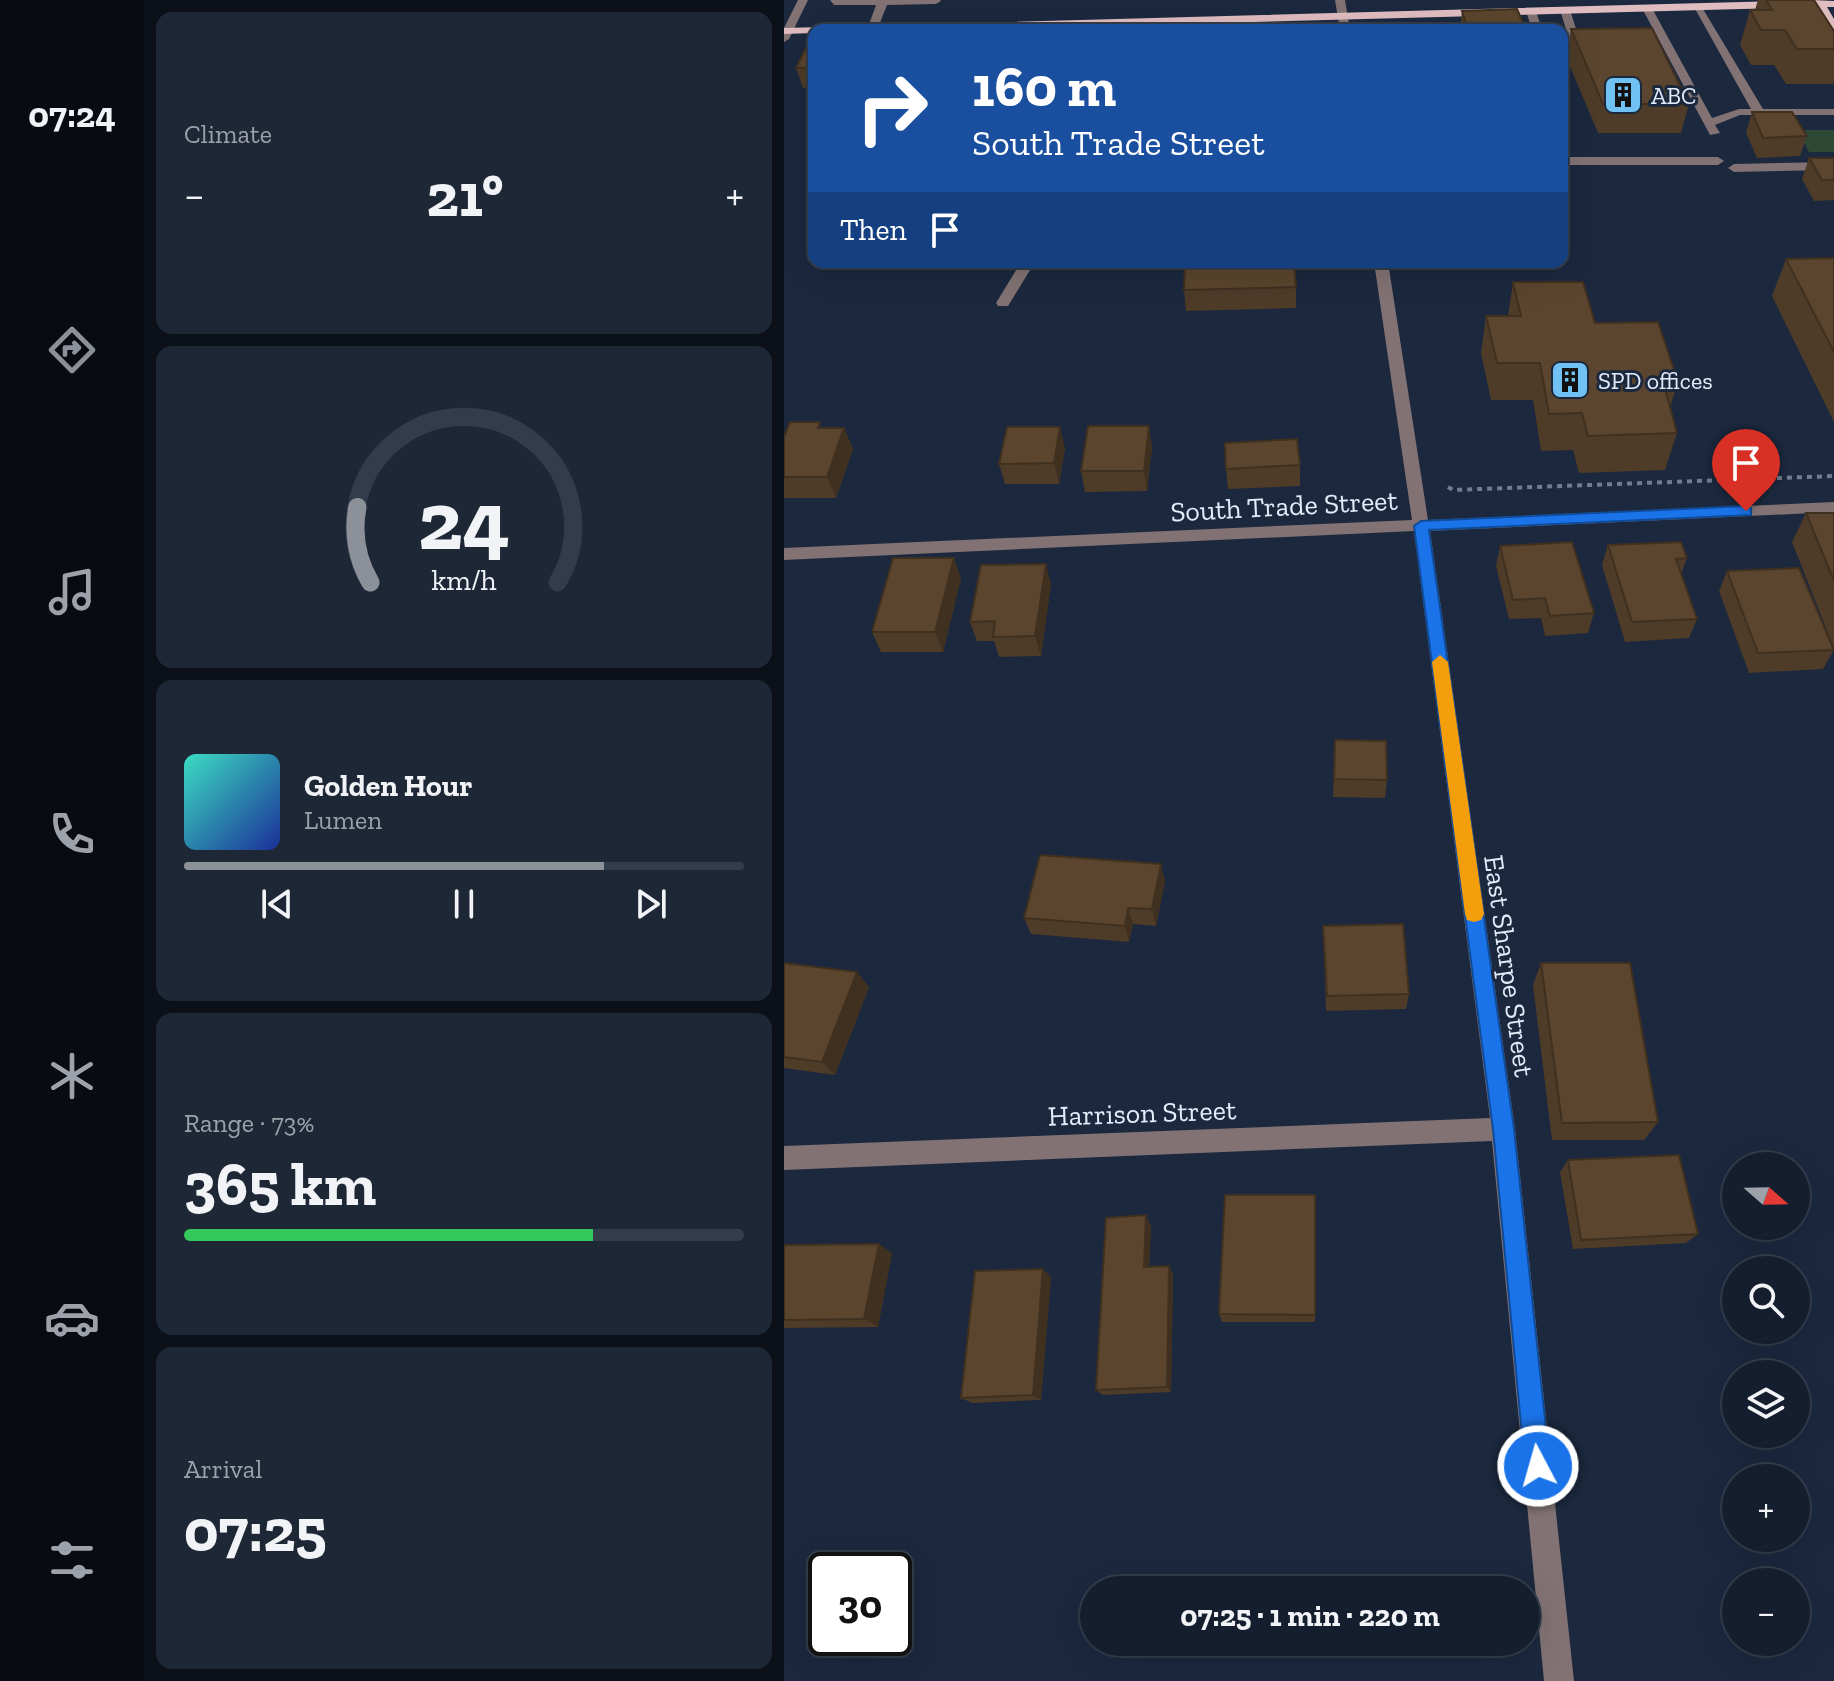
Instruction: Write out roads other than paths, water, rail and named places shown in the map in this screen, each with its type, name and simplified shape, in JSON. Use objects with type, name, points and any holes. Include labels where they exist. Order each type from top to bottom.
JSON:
[{"type":"main road","points":[[1344,24],[1819,2],[1834,4]]},
{"type":"main road","points":[[1819,2],[1834,28]]},
{"type":"main road","points":[[785,33],[808,32]]},
{"type":"street","points":[[785,33],[803,0]]},
{"type":"street","points":[[834,2],[936,0],[927,24]]},
{"type":"street","points":[[1340,0],[1344,24]]},
{"type":"street","points":[[1541,0],[1546,14]]},
{"type":"street","points":[[874,24],[883,1]]},
{"type":"street","points":[[1698,9],[1759,112]]},
{"type":"street","points":[[1648,10],[1712,128],[1732,113],[1834,112]]},
{"type":"street","points":[[1566,13],[1573,37],[1577,40],[1609,40]]},
{"type":"street","points":[[1532,14],[1535,24]]},
{"type":"street","points":[[1649,40],[1662,39]]},
{"type":"street","points":[[1568,161],[1718,161]]},
{"type":"street","points":[[1734,168],[1834,166]]},
{"type":"street","points":[[1003,303],[1024,268]]},
{"type":"street","name":"East Sharpe Street","points":[[1382,268],[1421,526],[1503,1129],[1559,1681]]},
{"type":"street","name":"South Trade Street","points":[[784,554],[1834,507]]},
{"type":"street","name":"Harrison Street","points":[[784,1158],[1503,1129]]},
{"type":"place","name":"ABC","points":[[1623,95]]},
{"type":"place","name":"SPD offices","points":[[1570,380]]}]
